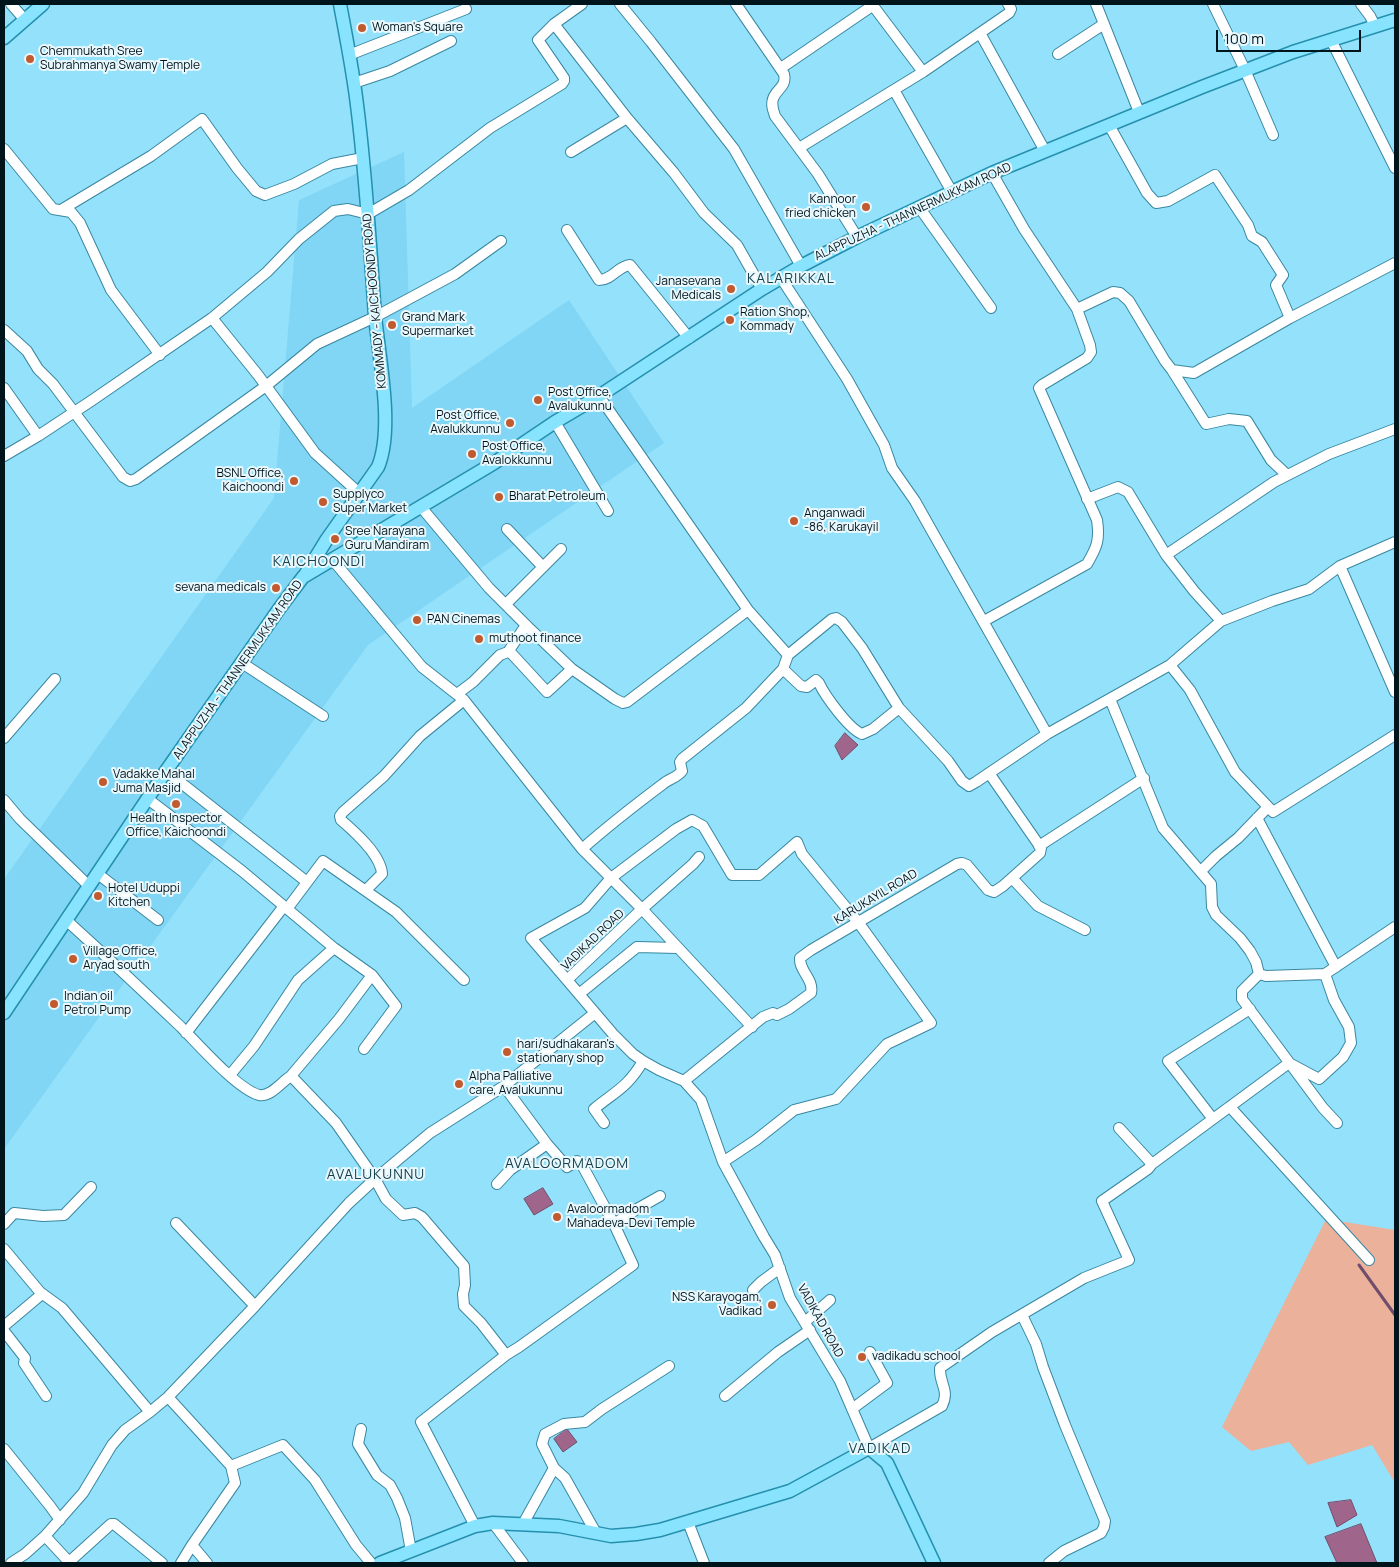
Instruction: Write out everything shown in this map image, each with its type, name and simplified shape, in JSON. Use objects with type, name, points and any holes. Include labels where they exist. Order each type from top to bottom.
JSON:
[{"type":"main road","points":[[4,38],[43,4]]},
{"type":"main road","name":"KOMMADY - KAICHOONDY ROAD","points":[[304,577],[327,539],[378,467],[384,451],[384,400],[372,252],[357,104],[340,4]]},
{"type":"main road","name":"ALAPPUZHA - THANNERMUKKAM ROAD","points":[[4,1013],[166,772],[279,609],[304,577],[494,463],[781,278],[857,236],[992,173],[1108,124],[1245,70],[1395,20]]},
{"type":"main road","points":[[380,1563],[475,1526],[493,1523],[559,1526],[610,1536],[660,1530],[790,1491],[869,1448],[887,1463],[934,1563]]},
{"type":"street","points":[[11,4],[25,20]]},
{"type":"street","points":[[4,456],[75,412],[212,318],[267,272],[300,239],[334,211],[348,209],[368,214],[409,190],[490,128],[562,84],[564,78],[538,40],[554,24],[582,4]]},
{"type":"street","points":[[620,4],[734,149],[801,266]]},
{"type":"street","points":[[736,4],[781,68],[786,80],[774,98],[772,106],[775,116],[818,174],[857,236]]},
{"type":"street","points":[[800,148],[923,72],[980,33],[1008,13],[1010,9],[1008,4]]},
{"type":"street","points":[[1096,4],[1139,112]]},
{"type":"street","points":[[1213,4],[1245,70],[1273,135]]},
{"type":"street","points":[[1361,4],[1375,26]]},
{"type":"street","points":[[781,68],[872,6],[923,72]]},
{"type":"street","points":[[349,55],[466,9]]},
{"type":"street","points":[[554,24],[704,213],[737,245],[762,290]]},
{"type":"street","points":[[1058,54],[1104,24]]},
{"type":"street","points":[[980,33],[1045,151]]},
{"type":"street","points":[[1331,40],[1395,168]]},
{"type":"street","points":[[354,82],[390,71],[451,41]]},
{"type":"street","points":[[894,90],[952,192]]},
{"type":"street","points":[[570,152],[627,118]]},
{"type":"street","points":[[61,210],[151,156],[202,119],[256,191],[265,195],[294,184],[332,164],[362,158]]},
{"type":"street","points":[[1108,124],[1147,193],[1156,203],[1168,201],[1215,175],[1248,225],[1252,236],[1262,242],[1283,275],[1276,285],[1290,318]]},
{"type":"street","points":[[4,149],[53,209],[71,212],[80,223],[111,290],[160,354]]},
{"type":"street","points":[[984,621],[1087,564],[1097,548],[1099,535],[1096,520],[1039,388],[1087,358],[1091,352],[1090,345],[1077,310],[1024,229],[992,173]]},
{"type":"street","points":[[919,208],[991,308]]},
{"type":"street","points":[[566,230],[599,280],[606,280],[626,266],[630,266],[688,338]]},
{"type":"street","points":[[4,330],[27,351],[38,369],[53,384],[123,477],[130,481],[136,479],[266,386],[317,344],[376,317],[455,274],[501,241]]},
{"type":"street","points":[[1172,370],[1194,373],[1290,318],[1395,263]]},
{"type":"street","points":[[781,278],[847,379],[884,445],[892,468],[915,501],[1048,734]]},
{"type":"street","points":[[1077,310],[1113,292],[1120,293],[1129,300],[1165,361],[1206,424],[1229,420],[1247,421],[1272,460],[1287,475]]},
{"type":"street","points":[[212,318],[266,386],[315,453],[359,493]]},
{"type":"street","points":[[4,388],[38,436]]},
{"type":"street","points":[[599,396],[748,610],[788,655]]},
{"type":"street","points":[[555,422],[608,511]]},
{"type":"street","points":[[1166,555],[1274,482],[1329,454],[1395,429]]},
{"type":"street","points":[[1087,499],[1118,487],[1124,489],[1131,496],[1166,555],[1194,591],[1221,621]]},
{"type":"street","points":[[421,507],[483,581],[526,625],[572,669],[623,703],[627,702],[748,610]]},
{"type":"street","points":[[507,529],[543,567]]},
{"type":"street","points":[[582,849],[621,815],[668,780],[680,774],[682,770],[680,762],[682,759],[746,708],[783,669],[788,655],[832,619],[836,618],[842,622],[862,648],[899,708],[948,761],[962,781],[968,786],[1048,734],[1170,665],[1221,621],[1308,589],[1340,566],[1395,542]]},
{"type":"street","points":[[506,604],[561,549]]},
{"type":"street","name":"VADIKAD ROAD","points":[[332,559],[422,666],[460,697],[582,849],[642,909],[567,980],[613,1034],[643,1061],[684,1081],[701,1100],[724,1162],[764,1237],[776,1255],[790,1298],[840,1381],[869,1448]]},
{"type":"street","points":[[1340,566],[1395,692]]},
{"type":"street","points":[[366,890],[382,874],[382,868],[372,852],[341,820],[340,816],[393,768],[420,736],[473,682],[500,656],[508,652],[526,625]]},
{"type":"street","points":[[508,652],[547,692],[572,669]]},
{"type":"street","points":[[242,663],[323,716]]},
{"type":"street","points":[[1170,665],[1190,690],[1235,772],[1273,812],[1395,735]]},
{"type":"street","points":[[783,669],[801,686],[807,687],[816,680],[856,732],[862,734],[873,728],[899,708]]},
{"type":"street","points":[[4,738],[55,679]]},
{"type":"street","points":[[1110,699],[1163,828],[1211,884],[1212,907],[1216,915],[1240,938],[1250,951],[1256,962],[1259,974]]},
{"type":"street","points":[[166,772],[307,882]]},
{"type":"street","points":[[989,773],[1039,846],[1144,778]]},
{"type":"street","points":[[148,799],[286,907],[334,948],[372,975],[396,1006],[364,1049]]},
{"type":"street","points":[[4,800],[20,819],[89,886]]},
{"type":"street","points":[[1200,871],[1238,838],[1268,806]]},
{"type":"street","points":[[1257,818],[1336,967]]},
{"type":"street","points":[[567,980],[531,938],[585,908],[611,878],[676,829],[692,820],[703,826],[732,876],[759,875],[797,842],[802,854],[858,922],[931,1023],[887,1044],[836,1098],[794,1110],[724,1162]]},
{"type":"street","name":"KARUKAYIL ROAD","points":[[684,1081],[762,1017],[777,1015],[811,993],[811,984],[800,962],[800,958],[957,864],[967,865],[991,892],[998,890],[1040,853],[1039,846]]},
{"type":"street","points":[[699,856],[693,864],[642,909],[752,1027]]},
{"type":"street","points":[[186,1033],[323,861],[366,890],[403,919],[464,980]]},
{"type":"street","points":[[98,874],[158,920]]},
{"type":"street","points":[[1012,878],[1038,906],[1085,930]]},
{"type":"street","points":[[66,920],[230,1075],[252,1092],[265,1095],[269,1094],[290,1077],[339,1019],[372,975]]},
{"type":"street","points":[[1259,974],[1266,976],[1325,974],[1395,927]]},
{"type":"street","points":[[579,994],[637,947],[678,948]]},
{"type":"street","points":[[230,1075],[254,1046],[298,980],[334,948]]},
{"type":"street","points":[[1259,974],[1242,991],[1242,999],[1323,1108],[1337,1123]]},
{"type":"street","points":[[1289,1063],[1319,1079],[1343,1056],[1351,1043],[1350,1027],[1334,1000],[1325,974]]},
{"type":"street","points":[[1213,1119],[1168,1061],[1250,1009]]},
{"type":"street","points":[[4,1558],[10,1563],[25,1554],[45,1536],[83,1493],[112,1445],[125,1430],[168,1397],[255,1306],[349,1203],[375,1178],[430,1133],[504,1086],[595,1013]]},
{"type":"street","points":[[604,1123],[594,1108],[626,1084],[643,1061]]},
{"type":"street","points":[[869,1448],[942,1406],[946,1392],[940,1376],[940,1368],[992,1332],[1084,1278],[1129,1260],[1102,1201],[1148,1169],[1152,1164],[1289,1063]]},
{"type":"street","points":[[290,1077],[336,1123],[375,1178],[386,1200],[402,1215],[415,1214],[422,1217],[464,1266],[464,1306],[506,1354]]},
{"type":"street","points":[[475,1526],[420,1422],[506,1354],[518,1348],[633,1265],[614,1224],[581,1163],[577,1161],[566,1167],[504,1086]]},
{"type":"street","points":[[1230,1107],[1369,1260]]},
{"type":"street","points":[[1119,1128],[1152,1164]]},
{"type":"street","points":[[497,1184],[510,1170],[547,1144]]},
{"type":"street","points":[[4,1224],[14,1213],[43,1216],[64,1215],[90,1187]]},
{"type":"street","points":[[614,1224],[660,1196]]},
{"type":"street","points":[[176,1223],[255,1306]]},
{"type":"street","points":[[4,1249],[42,1294],[62,1308],[150,1412]]},
{"type":"street","points":[[753,1290],[780,1268]]},
{"type":"street","points":[[4,1326],[42,1294]]},
{"type":"street","points":[[725,1396],[807,1326],[830,1300]]},
{"type":"street","points":[[1022,1314],[1036,1344],[1065,1425],[1105,1521],[1101,1533],[1064,1551],[1049,1563]]},
{"type":"street","points":[[4,1331],[25,1358],[24,1363],[46,1396]]},
{"type":"street","points":[[852,1409],[887,1383],[870,1352]]},
{"type":"street","points":[[596,1533],[565,1478],[554,1468],[542,1444],[545,1434],[564,1424],[585,1422],[602,1409],[670,1366]]},
{"type":"street","points":[[168,1397],[231,1466],[235,1483],[181,1563]]},
{"type":"street","points":[[361,1428],[358,1444],[378,1475],[390,1485],[397,1498],[405,1518],[411,1551]]},
{"type":"street","points":[[231,1466],[283,1444],[315,1480],[356,1545],[372,1563]]},
{"type":"street","points":[[4,1450],[60,1520]]},
{"type":"street","points":[[523,1524],[554,1468]]},
{"type":"street","points":[[688,1522],[704,1563]]},
{"type":"street","points":[[493,1523],[523,1563]]},
{"type":"street","points":[[45,1536],[70,1563],[108,1527],[114,1524],[162,1563]]},
{"type":"street","points":[[192,1545],[207,1563]]},
{"type":"shaded area","name":"KAICHOONDI","points":[[404,152],[412,408],[569,300],[664,443],[368,645],[4,1149],[4,879],[274,498],[299,200]]},
{"type":"shaded area","points":[[845,733],[858,745],[842,760],[835,746]]},
{"type":"shaded area","points":[[543,1188],[553,1204],[534,1215],[524,1199]]},
{"type":"shaded area","points":[[1326,1219],[1395,1230],[1395,1483],[1372,1445],[1308,1465],[1289,1442],[1251,1451],[1222,1427]]},
{"type":"shaded area","points":[[567,1429],[577,1442],[563,1452],[554,1439]]},
{"type":"shaded area","points":[[1351,1500],[1357,1515],[1337,1527],[1328,1503]]},
{"type":"shaded area","points":[[1361,1524],[1377,1563],[1337,1563],[1325,1537]]},
{"type":"waterway","points":[[1359,1265],[1395,1315]]},
{"type":"place","name":"Woman's Square","points":[[362,28]]},
{"type":"place","name":"Chemmukath Sree Subrahmanya Swamy Temple","points":[[30,59]]},
{"type":"place","name":"Kannoor fried chicken","points":[[866,207]]},
{"type":"place","name":"Janasevana Medicals","points":[[731,289]]},
{"type":"place","name":"Ration Shop, Kommady","points":[[730,320]]},
{"type":"place","name":"Grand Mark Supermarket","points":[[392,325]]},
{"type":"place","name":"Post Office, Avalukunnu","points":[[538,400]]},
{"type":"place","name":"Post Office, Avalukkunnu","points":[[510,423]]},
{"type":"place","name":"Post Office, Avalokkunnu","points":[[472,454]]},
{"type":"place","name":"BSNL Office, Kaichoondi","points":[[294,481]]},
{"type":"place","name":"Bharat Petroleum","points":[[499,497]]},
{"type":"place","name":"Supplyco Super Market","points":[[323,502]]},
{"type":"place","name":"Anganwadi -86, Karukayil","points":[[794,521]]},
{"type":"place","name":"Sree Narayana Guru Mandiram","points":[[335,539]]},
{"type":"place","name":"sevana medicals","points":[[276,588]]},
{"type":"place","name":"PAN Cinemas","points":[[417,620]]},
{"type":"place","name":"muthoot finance","points":[[479,639]]},
{"type":"place","name":"Vadakke Mahal Juma Masjid","points":[[103,782]]},
{"type":"place","name":"Health Inspector Office, Kaichoondi","points":[[176,804]]},
{"type":"place","name":"Hotel Uduppi Kitchen","points":[[98,896]]},
{"type":"place","name":"Village Office, Aryad south","points":[[73,959]]},
{"type":"place","name":"Indian oil Petrol Pump","points":[[54,1004]]},
{"type":"place","name":"hari/sudhakaran's stationary shop","points":[[507,1052]]},
{"type":"place","name":"Alpha Palliative care, Avalukunnu","points":[[459,1084]]},
{"type":"place","name":"Avaloormadom Mahadeva-Devi Temple","points":[[557,1217]]},
{"type":"place","name":"NSS Karayogam, Vadikad","points":[[772,1305]]},
{"type":"place","name":"vadikadu school","points":[[862,1357]]},
{"type":"district","name":"KALARIKKAL","points":[[791,279]]},
{"type":"district","name":"KAICHOONDI","points":[[319,562]]},
{"type":"district","name":"AVALOORMADOM","points":[[567,1164]]},
{"type":"district","name":"AVALUKUNNU","points":[[376,1175]]},
{"type":"district","name":"VADIKAD","points":[[880,1449]]}]
